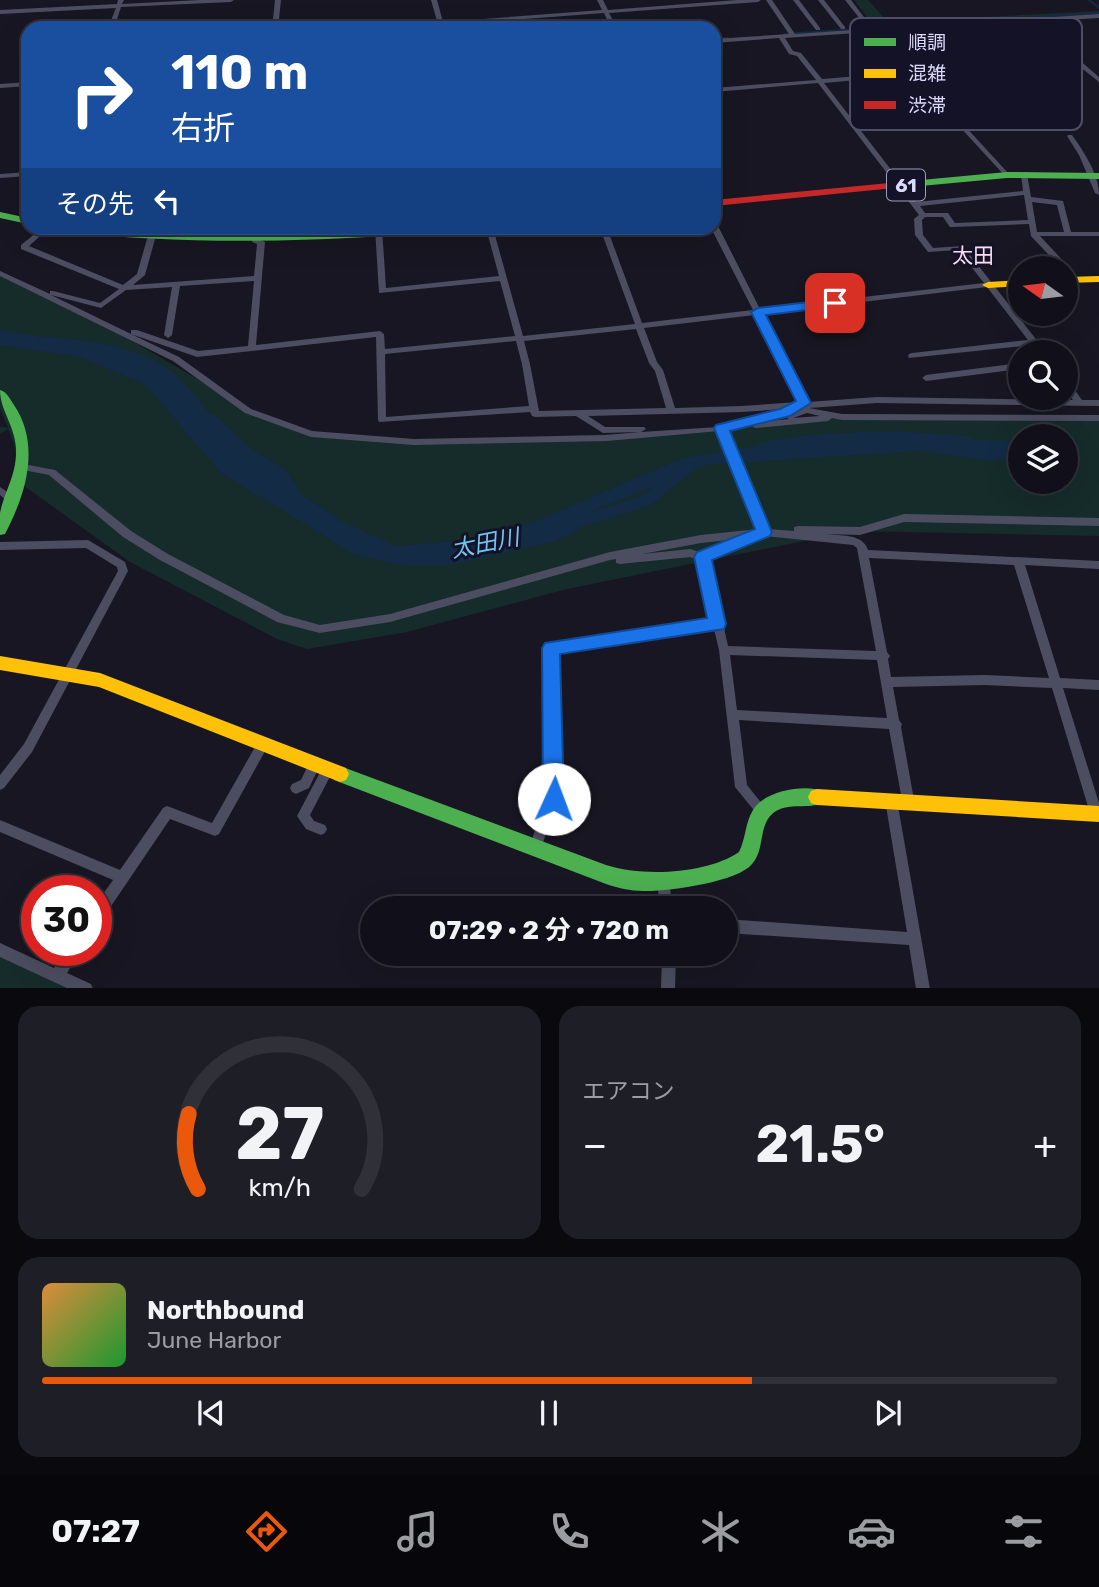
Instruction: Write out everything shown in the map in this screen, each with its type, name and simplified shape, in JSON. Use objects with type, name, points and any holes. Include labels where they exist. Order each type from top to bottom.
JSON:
[{"type":"main road","name":"61","points":[[721,203],[1007,175],[1095,176]]},
{"type":"main road","points":[[0,215],[21,220]]},
{"type":"main road","points":[[118,235],[151,239],[298,235]]},
{"type":"main road","points":[[1078,280],[1099,279]]},
{"type":"main road","points":[[988,285],[1008,284]]},
{"type":"main road","points":[[0,394],[20,419],[24,450],[23,467],[13,501],[0,530]]},
{"type":"main road","points":[[0,663],[100,680],[535,849],[630,881],[663,881],[739,864],[749,852],[754,822],[761,810],[773,801],[789,796],[908,800],[1097,813]]},
{"type":"street","points":[[0,12],[120,3],[231,0]]},
{"type":"street","points":[[276,21],[278,0]]},
{"type":"street","points":[[434,0],[439,21]]},
{"type":"street","points":[[600,0],[610,21]]},
{"type":"street","points":[[499,21],[758,0]]},
{"type":"street","points":[[769,0],[791,34]]},
{"type":"street","points":[[796,0],[818,29]]},
{"type":"street","points":[[821,0],[843,27]]},
{"type":"street","points":[[848,0],[863,18]]},
{"type":"street","points":[[114,21],[120,3]]},
{"type":"street","points":[[1064,18],[1099,16]]},
{"type":"street","points":[[721,41],[781,37],[818,29],[850,27]]},
{"type":"street","points":[[791,34],[850,30]]},
{"type":"street","points":[[781,37],[790,53],[799,54],[850,120]]},
{"type":"street","points":[[1082,66],[1099,80]]},
{"type":"street","points":[[721,89],[850,78]]},
{"type":"street","points":[[0,86],[21,85]]},
{"type":"street","points":[[858,130],[923,215]]},
{"type":"street","points":[[966,130],[1007,175]]},
{"type":"street","points":[[1070,136],[1095,176],[1099,193]]},
{"type":"street","points":[[0,176],[21,174]]},
{"type":"street","points":[[1024,174],[1034,234],[1054,256]]},
{"type":"street","points":[[915,204],[1027,196],[1060,203],[1068,234]]},
{"type":"street","points":[[1031,340],[960,248],[931,250],[919,235],[918,219],[923,215],[945,215],[953,225],[1032,222]]},
{"type":"street","points":[[1034,234],[1099,234]]},
{"type":"street","points":[[38,235],[24,247],[124,288],[258,278]]},
{"type":"street","points":[[378,235],[382,291],[504,278]]},
{"type":"street","points":[[493,235],[535,414],[741,409],[877,400],[1099,403]]},
{"type":"street","points":[[606,235],[671,409]]},
{"type":"street","points":[[719,235],[804,403]]},
{"type":"street","points":[[251,348],[258,278],[258,237]]},
{"type":"street","points":[[32,288],[101,306],[141,275],[151,239]]},
{"type":"street","points":[[0,274],[114,326],[176,359],[248,411],[311,434],[414,442],[607,438],[842,416],[1099,418]]},
{"type":"street","points":[[168,335],[176,284]]},
{"type":"street","points":[[381,352],[988,285]]},
{"type":"street","points":[[114,326],[197,354],[380,334],[382,420],[534,409]]},
{"type":"street","points":[[912,356],[1008,345]]},
{"type":"street","points":[[926,378],[1008,368]]},
{"type":"street","points":[[578,413],[603,430],[722,429],[785,412],[804,403]]},
{"type":"street","points":[[754,420],[791,416],[806,410],[842,416]]},
{"type":"street","points":[[722,429],[761,531]]},
{"type":"street","points":[[23,467],[52,472],[106,518],[164,557],[281,619],[320,629],[390,618],[598,560],[688,541],[761,531],[830,528],[860,531],[904,518],[1099,522]]},
{"type":"street","points":[[0,490],[13,501]]},
{"type":"street","points":[[598,560],[690,553],[703,557],[761,531]]},
{"type":"street","points":[[787,531],[855,541],[862,546],[908,800]]},
{"type":"street","points":[[0,546],[88,544],[121,565],[123,571],[28,748],[0,784]]},
{"type":"street","points":[[863,554],[1099,565]]},
{"type":"street","points":[[703,557],[724,650],[741,787],[761,810]]},
{"type":"street","points":[[1018,561],[1097,813]]},
{"type":"street","points":[[535,849],[555,786],[551,648],[717,624]]},
{"type":"street","points":[[724,650],[884,656]]},
{"type":"street","points":[[888,682],[1055,682],[1099,685]]},
{"type":"street","points":[[733,715],[896,724]]},
{"type":"street","points":[[112,892],[167,812],[215,830],[263,744]]},
{"type":"street","points":[[296,788],[304,784],[321,766]]},
{"type":"street","points":[[321,766],[303,816],[310,825],[321,829]]},
{"type":"street","points":[[891,800],[923,988]]},
{"type":"street","points":[[0,826],[122,877]]},
{"type":"street","points":[[663,881],[665,896]]},
{"type":"street","points":[[738,927],[915,939]]},
{"type":"street","points":[[0,950],[84,988]]},
{"type":"street","points":[[57,975],[63,966]]},
{"type":"street","points":[[668,988],[669,966]]},
{"type":"green space","points":[[854,0],[868,0],[884,18],[868,18]]},
{"type":"green space","points":[[1099,11],[1099,15],[1051,18],[965,18]]},
{"type":"green space","points":[[0,274],[84,313],[268,420],[328,437],[414,442],[711,430],[865,414],[1099,417],[1099,536],[853,531],[567,589],[407,632],[307,649],[277,639],[130,562],[20,483],[14,443],[8,429],[0,434],[0,427],[8,428],[0,409]]},
{"type":"green space","points":[[0,945],[21,955],[21,966],[44,966],[90,988],[0,988]]},
{"type":"water","points":[[0,330],[91,346],[134,359],[154,369],[178,385],[205,418],[210,419],[249,455],[273,468],[286,480],[288,490],[303,504],[396,546],[496,538],[683,458],[759,446],[873,439],[1008,440],[1008,458],[992,461],[919,451],[707,465],[592,511],[579,530],[555,541],[451,565],[402,565],[355,555],[220,472],[145,384],[80,357],[0,345]]},
{"type":"waterway","points":[[1089,0],[1099,8]]},
{"type":"waterway","points":[[1024,18],[1099,13]]},
{"type":"waterway","points":[[784,34],[850,30]]},
{"type":"waterway","points":[[721,38],[728,38]]},
{"type":"waterway","name":"太田川","points":[[44,341],[97,347],[148,363],[177,384],[205,418],[210,419],[249,455],[281,474],[295,499],[331,521]]},
{"type":"waterway","name":"太田川","points":[[763,447],[866,437],[970,441]]},
{"type":"waterway","name":"太田川","points":[[565,526],[645,501],[688,467]]},
{"type":"traffic: fast","points":[[910,184],[1007,175],[1099,176]]},
{"type":"traffic: fast","points":[[0,215],[21,220]]},
{"type":"traffic: fast","points":[[133,235],[207,239],[353,235]]},
{"type":"traffic: fast","points":[[0,394],[12,411],[22,445],[20,477],[0,530]]},
{"type":"traffic: fast","points":[[340,774],[606,875],[642,882],[684,878],[736,865],[746,858],[751,848],[755,825],[760,814],[770,804],[788,798],[817,797]]},
{"type":"traffic: slow","points":[[1078,280],[1099,279]]},
{"type":"traffic: slow","points":[[988,285],[1008,284]]},
{"type":"traffic: slow","points":[[0,663],[100,680],[340,774]]},
{"type":"traffic: slow","points":[[817,797],[1099,814]]},
{"type":"traffic: jam","points":[[721,202],[910,184]]},
{"type":"district","name":"太田","points":[[973,255]]},
{"type":"route","points":[[554,799],[551,648],[717,624],[703,557],[764,532],[722,428],[785,412],[804,403],[758,312],[835,303]]}]
